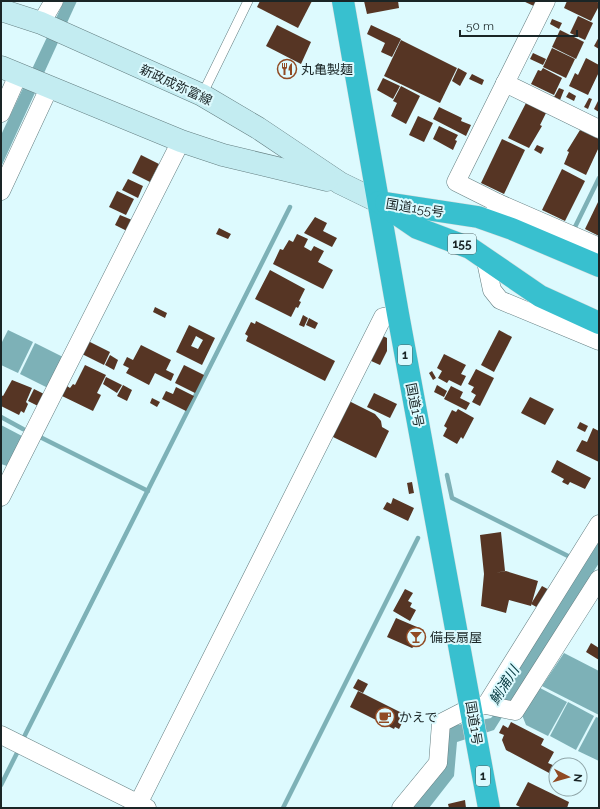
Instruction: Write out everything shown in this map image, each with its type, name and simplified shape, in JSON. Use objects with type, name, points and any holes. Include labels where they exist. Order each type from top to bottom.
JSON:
[{"type":"highway","name":"国道1号","points":[[343,1],[398,314],[487,708],[477,744],[489,808]]},
{"type":"highway","name":"国道155号","points":[[379,202],[478,217],[495,212],[512,229],[599,266]]},
{"type":"highway","name":"国道155号","points":[[379,202],[417,228],[456,241],[485,257],[540,296],[599,323]]},
{"type":"main road","name":"新政成弥富線","points":[[1,10],[51,28],[202,95],[258,128],[340,183],[379,202]]},
{"type":"main road","name":"新政成弥富線","points":[[14,73],[181,141],[223,155],[340,183]]},
{"type":"street","points":[[51,28],[54,1]]},
{"type":"street","points":[[546,1],[456,182],[495,212],[599,247]]},
{"type":"street","points":[[1,113],[14,73]]},
{"type":"street","points":[[505,83],[599,129]]},
{"type":"street","points":[[1,191],[46,86]]},
{"type":"street","points":[[1,497],[181,141]]},
{"type":"street","points":[[485,257],[492,290],[500,300],[599,342]]},
{"type":"street","points":[[1,735],[141,807],[383,317],[398,314]]},
{"type":"street","points":[[487,708],[599,524]]},
{"type":"street","points":[[401,808],[438,763],[441,723],[487,708],[515,711],[599,579]]},
{"type":"lane","points":[[202,95],[248,1]]},
{"type":"water","points":[[64,1],[77,1],[1,167],[1,135]]},
{"type":"water","points":[[8,330],[33,342],[18,373],[1,365],[1,344]]},
{"type":"water","points":[[35,343],[63,357],[48,388],[20,374]]},
{"type":"water","points":[[1,425],[22,436],[7,466],[1,464]]},
{"type":"water","points":[[599,540],[599,563],[494,730],[457,742],[454,776],[429,808],[409,808],[448,727],[491,718],[496,712],[497,699]]},
{"type":"water","points":[[564,653],[599,671],[599,715],[542,686]]},
{"type":"water","points":[[540,688],[567,702],[548,736],[526,725],[522,715]]},
{"type":"water","points":[[568,702],[594,716],[576,750],[550,736]]},
{"type":"water","points":[[596,717],[599,718],[599,761],[578,751]]},
{"type":"building","points":[[260,1],[312,1],[298,28],[257,7]]},
{"type":"building","points":[[364,1],[398,1],[399,8],[367,14]]},
{"type":"building","points":[[523,1],[539,1],[536,7]]},
{"type":"building","points":[[567,1],[596,1],[599,3],[599,6],[591,21],[564,8]]},
{"type":"building","points":[[578,16],[593,23],[585,40],[570,33]]},
{"type":"building","points":[[552,19],[562,23],[559,29],[550,24]]},
{"type":"building","points":[[277,25],[311,42],[301,64],[266,46]]},
{"type":"building","points":[[371,25],[401,39],[392,57],[381,52],[385,43],[367,34]]},
{"type":"building","points":[[560,30],[584,42],[576,59],[552,47]]},
{"type":"building","points":[[599,37],[599,49],[594,46]]},
{"type":"building","points":[[401,40],[457,68],[440,103],[384,76]]},
{"type":"building","points":[[552,48],[575,59],[566,78],[543,67]]},
{"type":"building","points":[[533,53],[546,59],[543,65],[530,59]]},
{"type":"building","points":[[586,58],[599,65],[599,72],[588,95],[569,86],[575,73],[578,75]]},
{"type":"building","points":[[458,68],[467,73],[460,86],[452,81]]},
{"type":"building","points":[[543,68],[562,78],[554,95],[531,84],[538,70],[541,71]]},
{"type":"building","points":[[472,74],[484,80],[482,85],[469,79]]},
{"type":"building","points":[[383,78],[400,86],[393,99],[377,90]]},
{"type":"building","points":[[401,86],[420,96],[406,124],[391,116],[397,103],[393,101]]},
{"type":"building","points":[[559,88],[564,90],[560,100],[554,97]]},
{"type":"building","points":[[569,92],[576,96],[574,101],[566,97]]},
{"type":"building","points":[[589,98],[592,99],[588,109],[584,107]]},
{"type":"building","points":[[599,99],[599,112],[594,109]]},
{"type":"building","points":[[526,103],[546,113],[540,125],[542,126],[529,148],[508,138]]},
{"type":"building","points":[[439,107],[462,118],[461,121],[471,125],[466,136],[433,119]]},
{"type":"building","points":[[418,116],[433,123],[424,142],[409,135]]},
{"type":"building","points":[[439,126],[458,135],[455,140],[457,141],[453,150],[433,139]]},
{"type":"building","points":[[580,130],[599,139],[599,147],[586,175],[564,164],[569,152],[567,151]]},
{"type":"building","points":[[502,139],[525,150],[504,194],[481,183]]},
{"type":"building","points":[[537,145],[544,148],[541,154],[534,150]]},
{"type":"building","points":[[141,155],[159,164],[150,182],[132,173]]},
{"type":"building","points":[[562,169],[585,181],[565,221],[542,210]]},
{"type":"building","points":[[128,179],[143,186],[138,198],[122,190]]},
{"type":"building","points":[[117,191],[134,199],[126,215],[109,207]]},
{"type":"building","points":[[599,200],[599,236],[585,229]]},
{"type":"building","points":[[120,215],[132,220],[127,231],[115,225]]},
{"type":"building","points":[[315,217],[327,223],[323,231],[337,238],[332,247],[304,233]]},
{"type":"building","points":[[219,228],[231,234],[228,239],[216,234]]},
{"type":"building","points":[[297,234],[308,239],[304,247],[311,251],[314,246],[324,251],[318,262],[333,270],[323,289],[273,264],[280,249],[283,250],[289,240],[293,242]]},
{"type":"building","points":[[270,270],[305,289],[299,301],[301,302],[298,308],[296,307],[291,317],[255,299]]},
{"type":"building","points":[[155,307],[167,313],[165,318],[153,312]]},
{"type":"building","points":[[303,315],[308,318],[304,327],[299,325]]},
{"type":"building","points":[[309,318],[318,323],[315,329],[306,325]]},
{"type":"building","points":[[256,321],[335,361],[325,381],[246,341],[248,336],[245,334],[251,322],[255,324]]},
{"type":"building","points":[[189,325],[215,338],[202,365],[176,352]],"holes":[[[196,336],[203,340],[198,349],[191,346]]]},
{"type":"building","points":[[499,330],[512,337],[494,372],[481,365]]},
{"type":"building","points":[[381,335],[387,338],[387,351],[380,365],[369,360]]},
{"type":"building","points":[[88,341],[110,352],[104,365],[82,354]]},
{"type":"building","points":[[141,345],[171,360],[166,370],[174,374],[171,381],[155,373],[149,385],[126,373],[129,368],[123,365],[127,357],[133,360]]},
{"type":"building","points":[[444,354],[466,365],[461,374],[466,376],[461,386],[449,380],[447,383],[438,378],[442,371],[437,368]]},
{"type":"building","points":[[110,355],[118,360],[114,370],[105,365]]},
{"type":"building","points":[[85,365],[106,375],[97,393],[101,395],[93,411],[62,396],[67,386],[70,388],[73,384],[75,385]]},
{"type":"building","points":[[184,365],[204,375],[195,393],[175,383]]},
{"type":"building","points":[[476,369],[494,378],[480,406],[472,402],[476,395],[471,392],[474,387],[468,384]]},
{"type":"building","points":[[432,371],[436,378],[433,380],[429,373]]},
{"type":"building","points":[[106,377],[122,385],[117,393],[103,384]]},
{"type":"building","points":[[12,380],[32,388],[26,402],[28,404],[24,413],[21,411],[19,415],[1,406],[1,395],[3,396]]},
{"type":"building","points":[[123,385],[132,390],[127,401],[117,396]]},
{"type":"building","points":[[437,385],[447,391],[444,397],[434,392]]},
{"type":"building","points":[[451,386],[463,392],[460,398],[470,403],[466,410],[444,399]]},
{"type":"building","points":[[176,387],[194,396],[186,411],[162,399],[166,391],[173,394]]},
{"type":"building","points":[[34,389],[44,394],[38,406],[28,401]]},
{"type":"building","points":[[374,393],[397,404],[390,418],[367,407]]},
{"type":"building","points":[[530,397],[554,409],[545,425],[521,413]]},
{"type":"building","points":[[152,398],[160,402],[157,407],[150,403]]},
{"type":"building","points":[[349,401],[375,414],[381,421],[382,427],[389,431],[376,458],[331,436]]},
{"type":"building","points":[[458,409],[474,418],[463,439],[461,437],[457,444],[443,436],[447,428],[444,426],[452,410],[456,412]]},
{"type":"building","points":[[580,422],[588,426],[585,432],[577,428]]},
{"type":"building","points":[[593,428],[599,431],[599,462],[576,451],[582,440],[587,442]]},
{"type":"building","points":[[557,460],[591,478],[585,489],[570,482],[568,485],[562,482],[564,479],[551,472]]},
{"type":"building","points":[[412,482],[414,493],[409,494],[407,483]]},
{"type":"building","points":[[393,498],[414,508],[408,521],[383,509],[387,502],[391,504]]},
{"type":"building","points":[[501,532],[505,571],[495,573],[506,571],[538,581],[531,606],[509,600],[506,613],[481,606],[484,574],[480,535]]},
{"type":"building","points":[[542,586],[551,591],[540,609],[531,604]]},
{"type":"building","points":[[405,589],[413,593],[408,601],[412,603],[410,607],[416,610],[410,621],[393,611]]},
{"type":"building","points":[[396,618],[424,630],[421,637],[423,640],[412,648],[387,637]]},
{"type":"building","points":[[591,643],[599,648],[599,660],[586,652]]},
{"type":"building","points":[[358,679],[368,684],[363,693],[353,688]]},
{"type":"building","points":[[358,691],[406,715],[399,729],[395,727],[394,729],[350,707]]},
{"type":"building","points":[[511,722],[544,739],[541,745],[554,752],[551,757],[548,757],[548,772],[506,750],[502,740],[504,735],[499,733],[503,725],[508,728]]},
{"type":"building","points":[[528,782],[548,792],[548,797],[559,797],[569,802],[567,808],[522,808],[516,805]]},
{"type":"building","points":[[465,800],[466,808],[449,808],[448,804]]},
{"type":"waterway","points":[[575,227],[599,178]]},
{"type":"waterway","points":[[23,739],[290,207]]},
{"type":"waterway","points":[[1,417],[23,429]]},
{"type":"waterway","points":[[38,436],[148,491]]},
{"type":"waterway","points":[[447,475],[452,498],[570,557]]},
{"type":"waterway","points":[[283,808],[418,538]]},
{"type":"waterway","points":[[1,785],[19,749]]},
{"type":"place","name":"丸亀製麺","points":[[287,69]]},
{"type":"place","name":"備長扇屋","points":[[416,637]]},
{"type":"place","name":"かえで","points":[[385,717]]},
{"type":"water label","name":"鯏浦川","points":[[504,685]]}]
